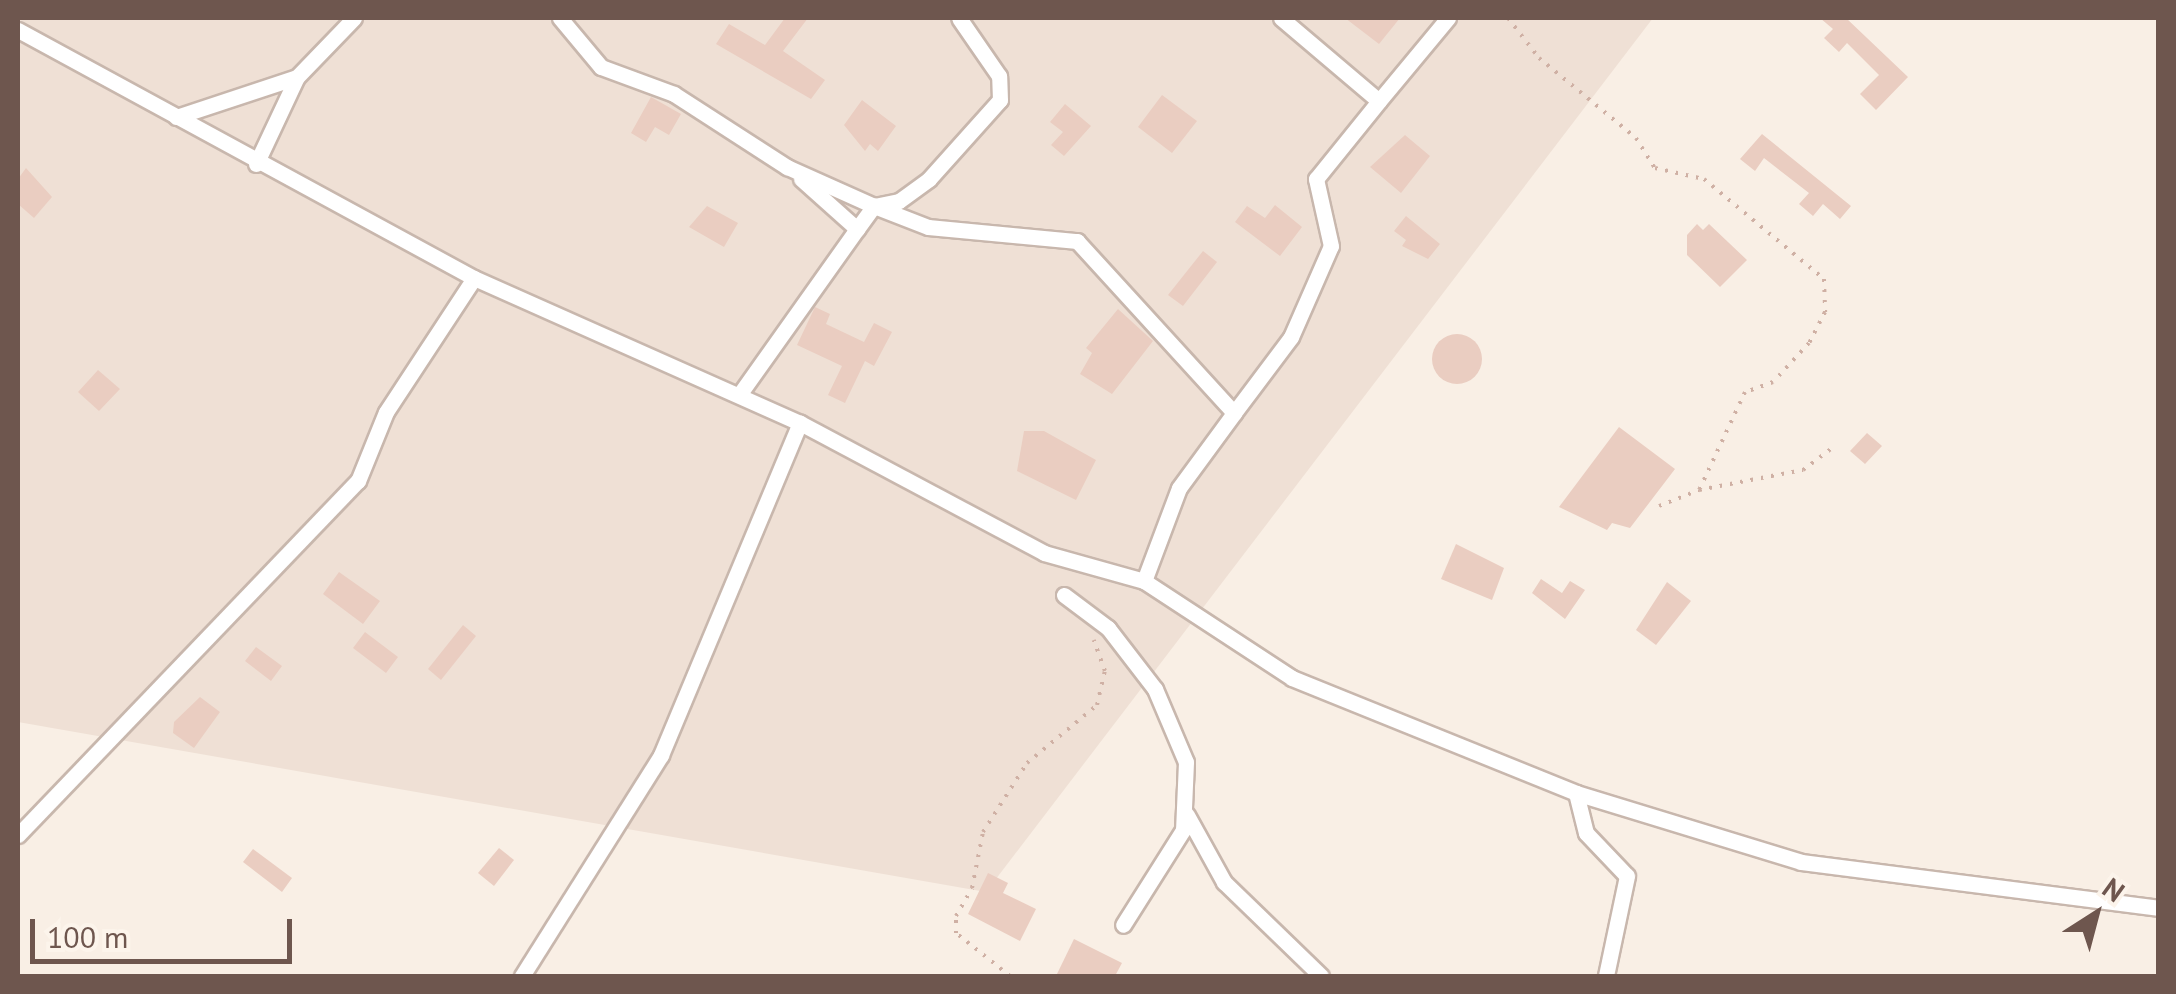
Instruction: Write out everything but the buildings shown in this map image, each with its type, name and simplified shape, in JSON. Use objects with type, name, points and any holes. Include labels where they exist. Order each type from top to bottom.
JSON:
[{"type":"street","points":[[256,164],[296,76],[354,18]]},
{"type":"street","points":[[560,18],[601,67],[674,94],[787,167],[874,206],[928,226],[1078,241],[1234,413]]},
{"type":"street","points":[[739,395],[874,206],[899,201],[930,179],[1000,100],[1000,76],[959,18]]},
{"type":"street","points":[[1281,18],[1380,101]]},
{"type":"street","points":[[1144,581],[1179,488],[1291,337],[1332,246],[1316,179],[1448,18]]},
{"type":"street","points":[[18,30],[256,164],[474,278],[800,423],[1044,554],[1144,581],[1292,678],[1576,793],[1802,862],[2158,908]]},
{"type":"street","points":[[176,117],[296,76]]},
{"type":"street","points":[[787,167],[856,229]]},
{"type":"street","points":[[18,834],[358,481],[386,412],[474,278]]},
{"type":"street","points":[[522,976],[661,755],[800,423]]},
{"type":"street","points":[[1064,595],[1108,628],[1173,718],[1186,762],[1187,815],[1224,882],[1321,976]]},
{"type":"street","points":[[1576,793],[1586,833],[1628,876],[1606,976]]},
{"type":"street","points":[[1123,925],[1187,815]]},
{"type":"path","points":[[1508,18],[1539,58],[1636,138],[1656,168],[1704,179],[1824,279],[1825,312],[1809,343],[1773,382],[1745,392],[1699,490]]},
{"type":"path","points":[[1659,506],[1699,490],[1803,470],[1836,446]]},
{"type":"path","points":[[1010,976],[956,934],[956,916],[972,888],[983,832],[1026,762],[1096,705],[1105,671],[1086,628]]},
{"type":"shaded area","points":[[18,18],[1653,18],[986,892],[18,722]]}]
